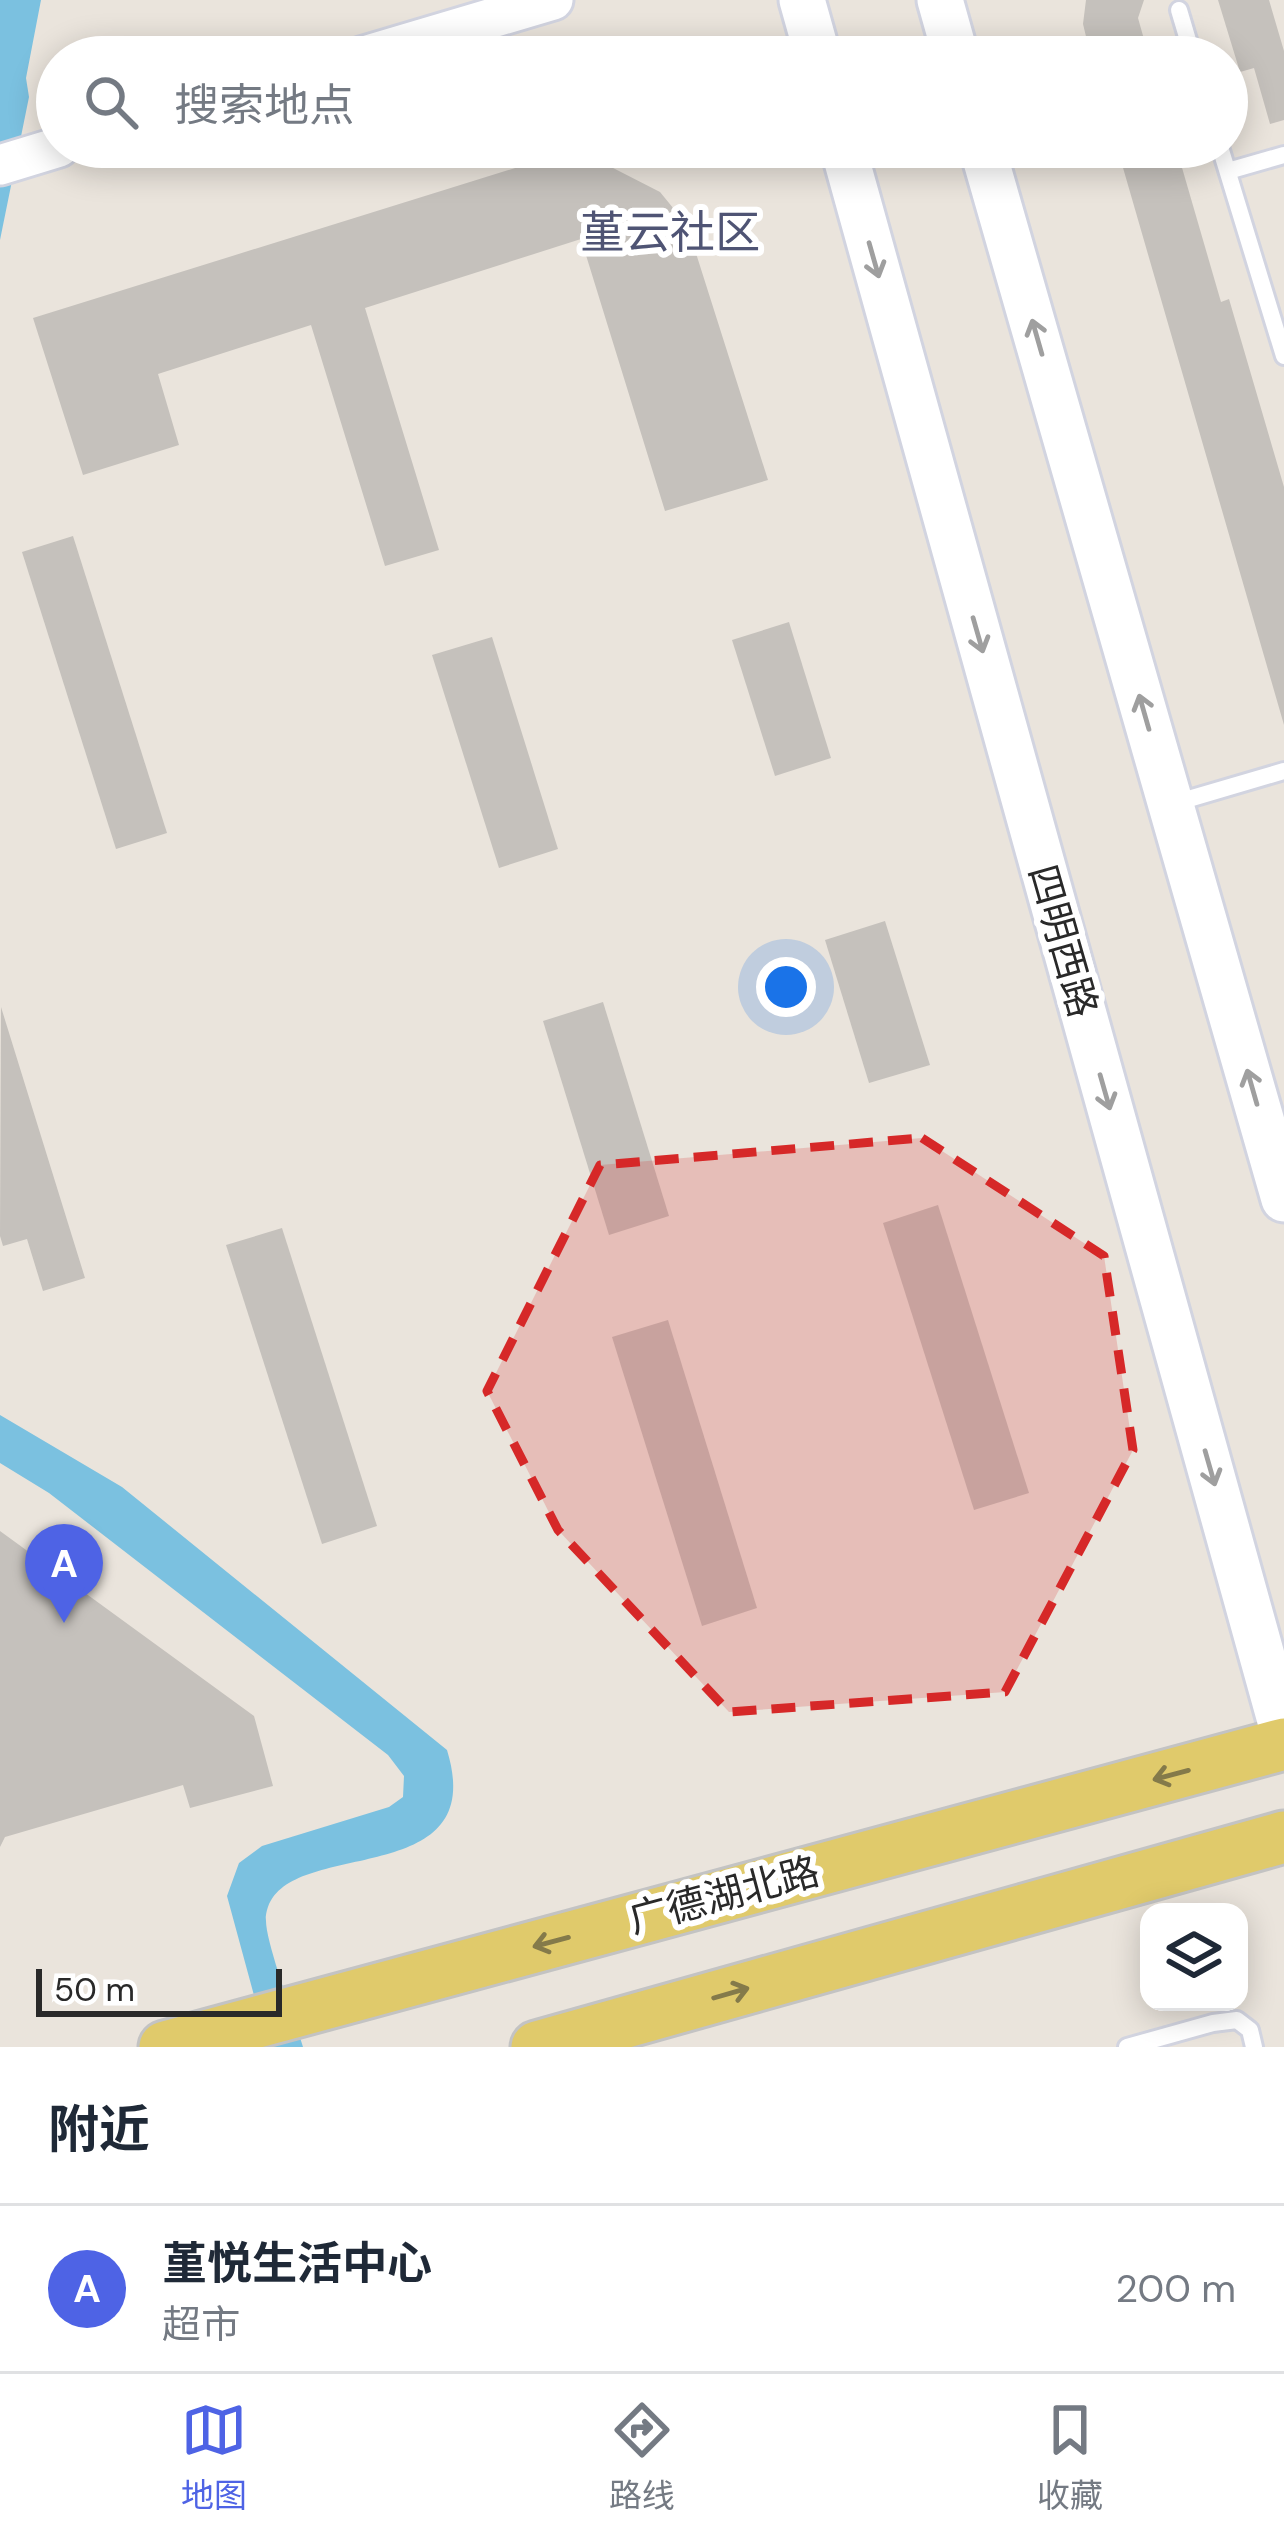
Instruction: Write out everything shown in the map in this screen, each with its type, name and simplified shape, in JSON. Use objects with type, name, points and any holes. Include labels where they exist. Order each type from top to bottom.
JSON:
[{"type":"main road","points":[[802,0],[812,36]]},
{"type":"main road","points":[[940,0],[950,36]]},
{"type":"main road","name":"四明西路","points":[[849,168],[1284,1735]]},
{"type":"main road","points":[[988,168],[1284,1199]]},
{"type":"main road","name":"广德湖北路","points":[[165,2047],[1284,1744]]},
{"type":"main road","points":[[537,2047],[644,2025],[1284,1837]]},
{"type":"street","points":[[432,36],[553,0]]},
{"type":"street","points":[[0,165],[36,154]]},
{"type":"lane","points":[[1179,10],[1187,36]]},
{"type":"lane","points":[[1248,165],[1284,155]]},
{"type":"lane","points":[[1227,168],[1284,356]]},
{"type":"lane","points":[[1228,171],[1238,168]]},
{"type":"lane","points":[[1171,804],[1284,771]]},
{"type":"lane","points":[[1127,2047],[1238,2020],[1250,2030],[1254,2047]]},
{"type":"highlighted area","points":[[922,1138],[1104,1256],[1133,1450],[1005,1692],[729,1712],[558,1530],[487,1391],[600,1165]]},
{"type":"water","points":[[0,0],[41,0],[26,78],[29,97],[0,240]]},
{"type":"water","points":[[0,1415],[122,1487],[447,1750],[453,1797],[438,1827],[410,1846],[302,1877],[276,1894],[267,1932],[303,2047],[268,2047],[227,1896],[239,1863],[262,1846],[389,1807],[403,1797],[404,1776],[388,1755],[49,1493],[0,1463]]},
{"type":"building","points":[[1086,0],[1144,0],[1138,18],[1143,36],[1086,36]]},
{"type":"building","points":[[1218,0],[1269,0],[1284,51],[1284,120],[1270,124],[1254,68],[1248,70],[1248,36],[1229,36]]},
{"type":"building","points":[[515,168],[613,168],[660,192],[687,225],[768,480],[665,511],[581,239],[365,308],[439,550],[385,566],[311,325],[158,374],[179,445],[83,475],[33,318]]},
{"type":"building","points":[[1123,168],[1182,168],[1221,302],[1229,299],[1284,487],[1284,725]]},
{"type":"building","points":[[73,536],[167,833],[116,849],[22,552]]},
{"type":"building","points":[[789,622],[831,758],[775,776],[732,640]]},
{"type":"building","points":[[492,637],[558,849],[499,868],[432,655]]},
{"type":"building","points":[[885,921],[930,1065],[869,1083],[825,940]]},
{"type":"building","points":[[603,1002],[669,1216],[609,1235],[543,1021]]},
{"type":"building","points":[[1,1007],[85,1278],[43,1291],[27,1239],[3,1246],[0,1236]]},
{"type":"building","points":[[938,1205],[1029,1493],[974,1510],[883,1223]]},
{"type":"building","points":[[282,1228],[377,1526],[322,1544],[226,1245]]},
{"type":"building","points":[[668,1320],[757,1608],[702,1626],[612,1337]]},
{"type":"building","points":[[0,1531],[254,1716],[273,1786],[190,1808],[183,1785],[5,1837],[0,1847]]},
{"type":"place","name":"堇悦生活中心","points":[[64,1623]]},
{"type":"district","name":"堇云社区","points":[[670,232]]}]
